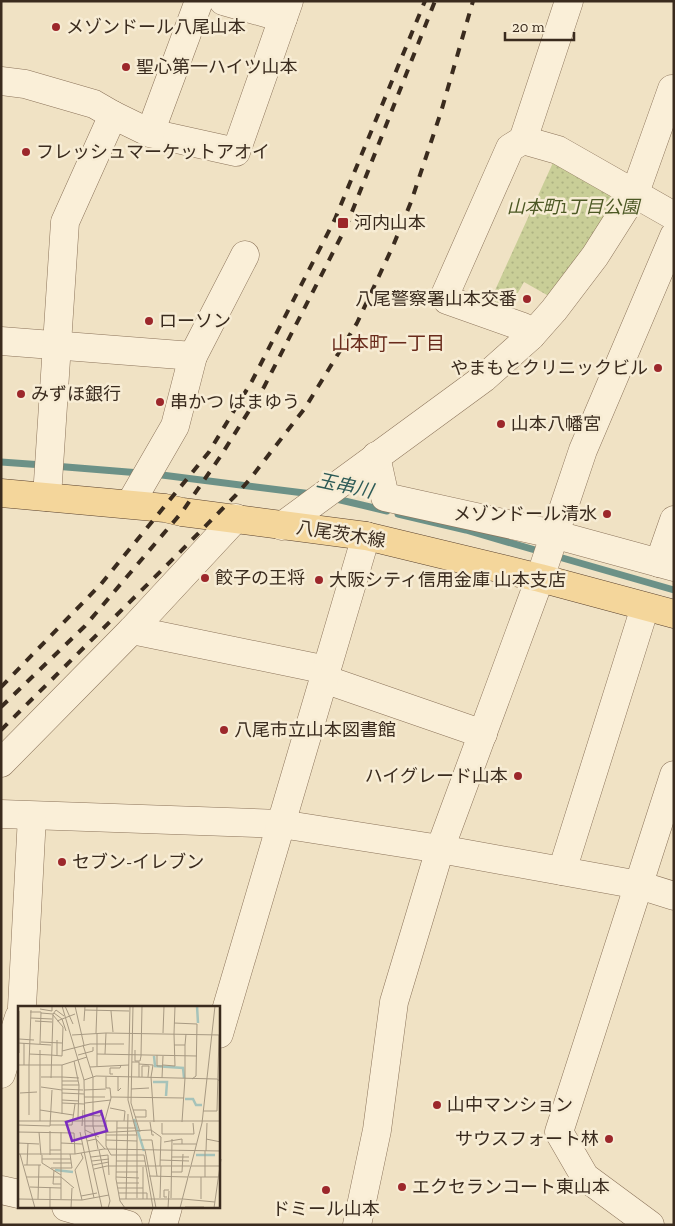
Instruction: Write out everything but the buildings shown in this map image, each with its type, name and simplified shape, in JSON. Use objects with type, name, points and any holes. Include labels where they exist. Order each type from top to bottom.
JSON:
[{"type":"main road","name":"八尾茨木線","points":[[1,493],[130,504],[282,526],[547,555],[645,607],[674,614]]},
{"type":"street","points":[[150,133],[199,1]]},
{"type":"street","points":[[1,81],[25,84],[94,104],[150,133],[236,152],[286,9],[223,1]]},
{"type":"street","points":[[531,336],[523,327],[447,300],[446,295],[510,148],[523,140],[569,1]]},
{"type":"street","points":[[282,526],[484,378],[531,336],[575,284],[635,193],[673,92]]},
{"type":"street","points":[[47,497],[65,222],[113,115]]},
{"type":"street","points":[[523,140],[558,150],[674,216]]},
{"type":"street","points":[[357,1225],[377,1130],[394,1002],[440,849],[547,555],[583,450],[674,236]]},
{"type":"street","points":[[130,504],[175,426],[193,356],[245,255]]},
{"type":"street","points":[[1,341],[193,356]]},
{"type":"street","points":[[376,456],[385,497],[547,555],[666,565],[674,520]]},
{"type":"street","points":[[1,763],[132,630],[236,518]]},
{"type":"street","points":[[220,1031],[366,536]]},
{"type":"street","points":[[562,871],[645,607]]},
{"type":"street","points":[[132,630],[325,675],[482,734]]},
{"type":"street","points":[[650,1225],[585,1177],[559,1132],[674,775]]},
{"type":"street","points":[[1,814],[281,824],[440,849],[639,885],[674,896]]},
{"type":"street","points":[[22,1006],[32,816]]},
{"type":"street","points":[[1,1074],[18,1020]]},
{"type":"street","points":[[1,1190],[18,1194]]},
{"type":"street","points":[[162,1225],[168,1208]]},
{"type":"street","points":[[75,1214],[128,1225]]},
{"type":"green space","name":"山本町1丁目公園","points":[[556,156],[626,191],[554,299],[524,282],[507,312],[487,308]]},
{"type":"waterway","name":"玉串川","points":[[1,462],[43,465]]},
{"type":"waterway","name":"玉串川","points":[[54,466],[140,473]]},
{"type":"waterway","name":"玉串川","points":[[154,474],[312,494]]},
{"type":"waterway","name":"玉串川","points":[[332,498],[387,511]]},
{"type":"waterway","name":"玉串川","points":[[398,514],[466,530],[542,552]]},
{"type":"waterway","name":"玉串川","points":[[552,555],[674,590]]},
{"type":"railway","points":[[1,687],[101,584],[209,452],[252,381],[335,219],[425,1]]},
{"type":"railway","points":[[1,707],[85,626],[182,512],[220,457],[264,387],[346,227],[435,1]]},
{"type":"railway","points":[[1,730],[236,495],[305,408],[357,323],[393,246],[411,202],[441,112],[473,1]]},
{"type":"place","name":"メゾンドール八尾山本","points":[[56,27]]},
{"type":"place","name":"聖心第一ハイツ山本","points":[[126,67]]},
{"type":"place","name":"フレッシュマーケットアオイ","points":[[26,152]]},
{"type":"place","name":"河内山本","points":[[343,223]]},
{"type":"place","name":"八尾警察署山本交番","points":[[527,299]]},
{"type":"place","name":"ローソン","points":[[149,321]]},
{"type":"place","name":"やまもとクリニックビル","points":[[658,368]]},
{"type":"place","name":"みずほ銀行","points":[[21,394]]},
{"type":"place","name":"串かつ はまゆう","points":[[160,402]]},
{"type":"place","name":"山本八幡宮","points":[[501,424]]},
{"type":"place","name":"メゾンドール清水","points":[[607,514]]},
{"type":"place","name":"餃子の王将","points":[[205,578]]},
{"type":"place","name":"大阪シティ信用金庫 山本支店","points":[[319,580]]},
{"type":"place","name":"八尾市立山本図書館","points":[[224,730]]},
{"type":"place","name":"ハイグレード山本","points":[[518,776]]},
{"type":"place","name":"セブン-イレブン","points":[[62,862]]},
{"type":"place","name":"山中マンション","points":[[437,1105]]},
{"type":"place","name":"サウスフォート林","points":[[609,1139]]},
{"type":"place","name":"エクセランコート東山本","points":[[402,1187]]},
{"type":"place","name":"ドミール山本","points":[[326,1190]]},
{"type":"district","name":"山本町一丁目","points":[[388,343]]}]
